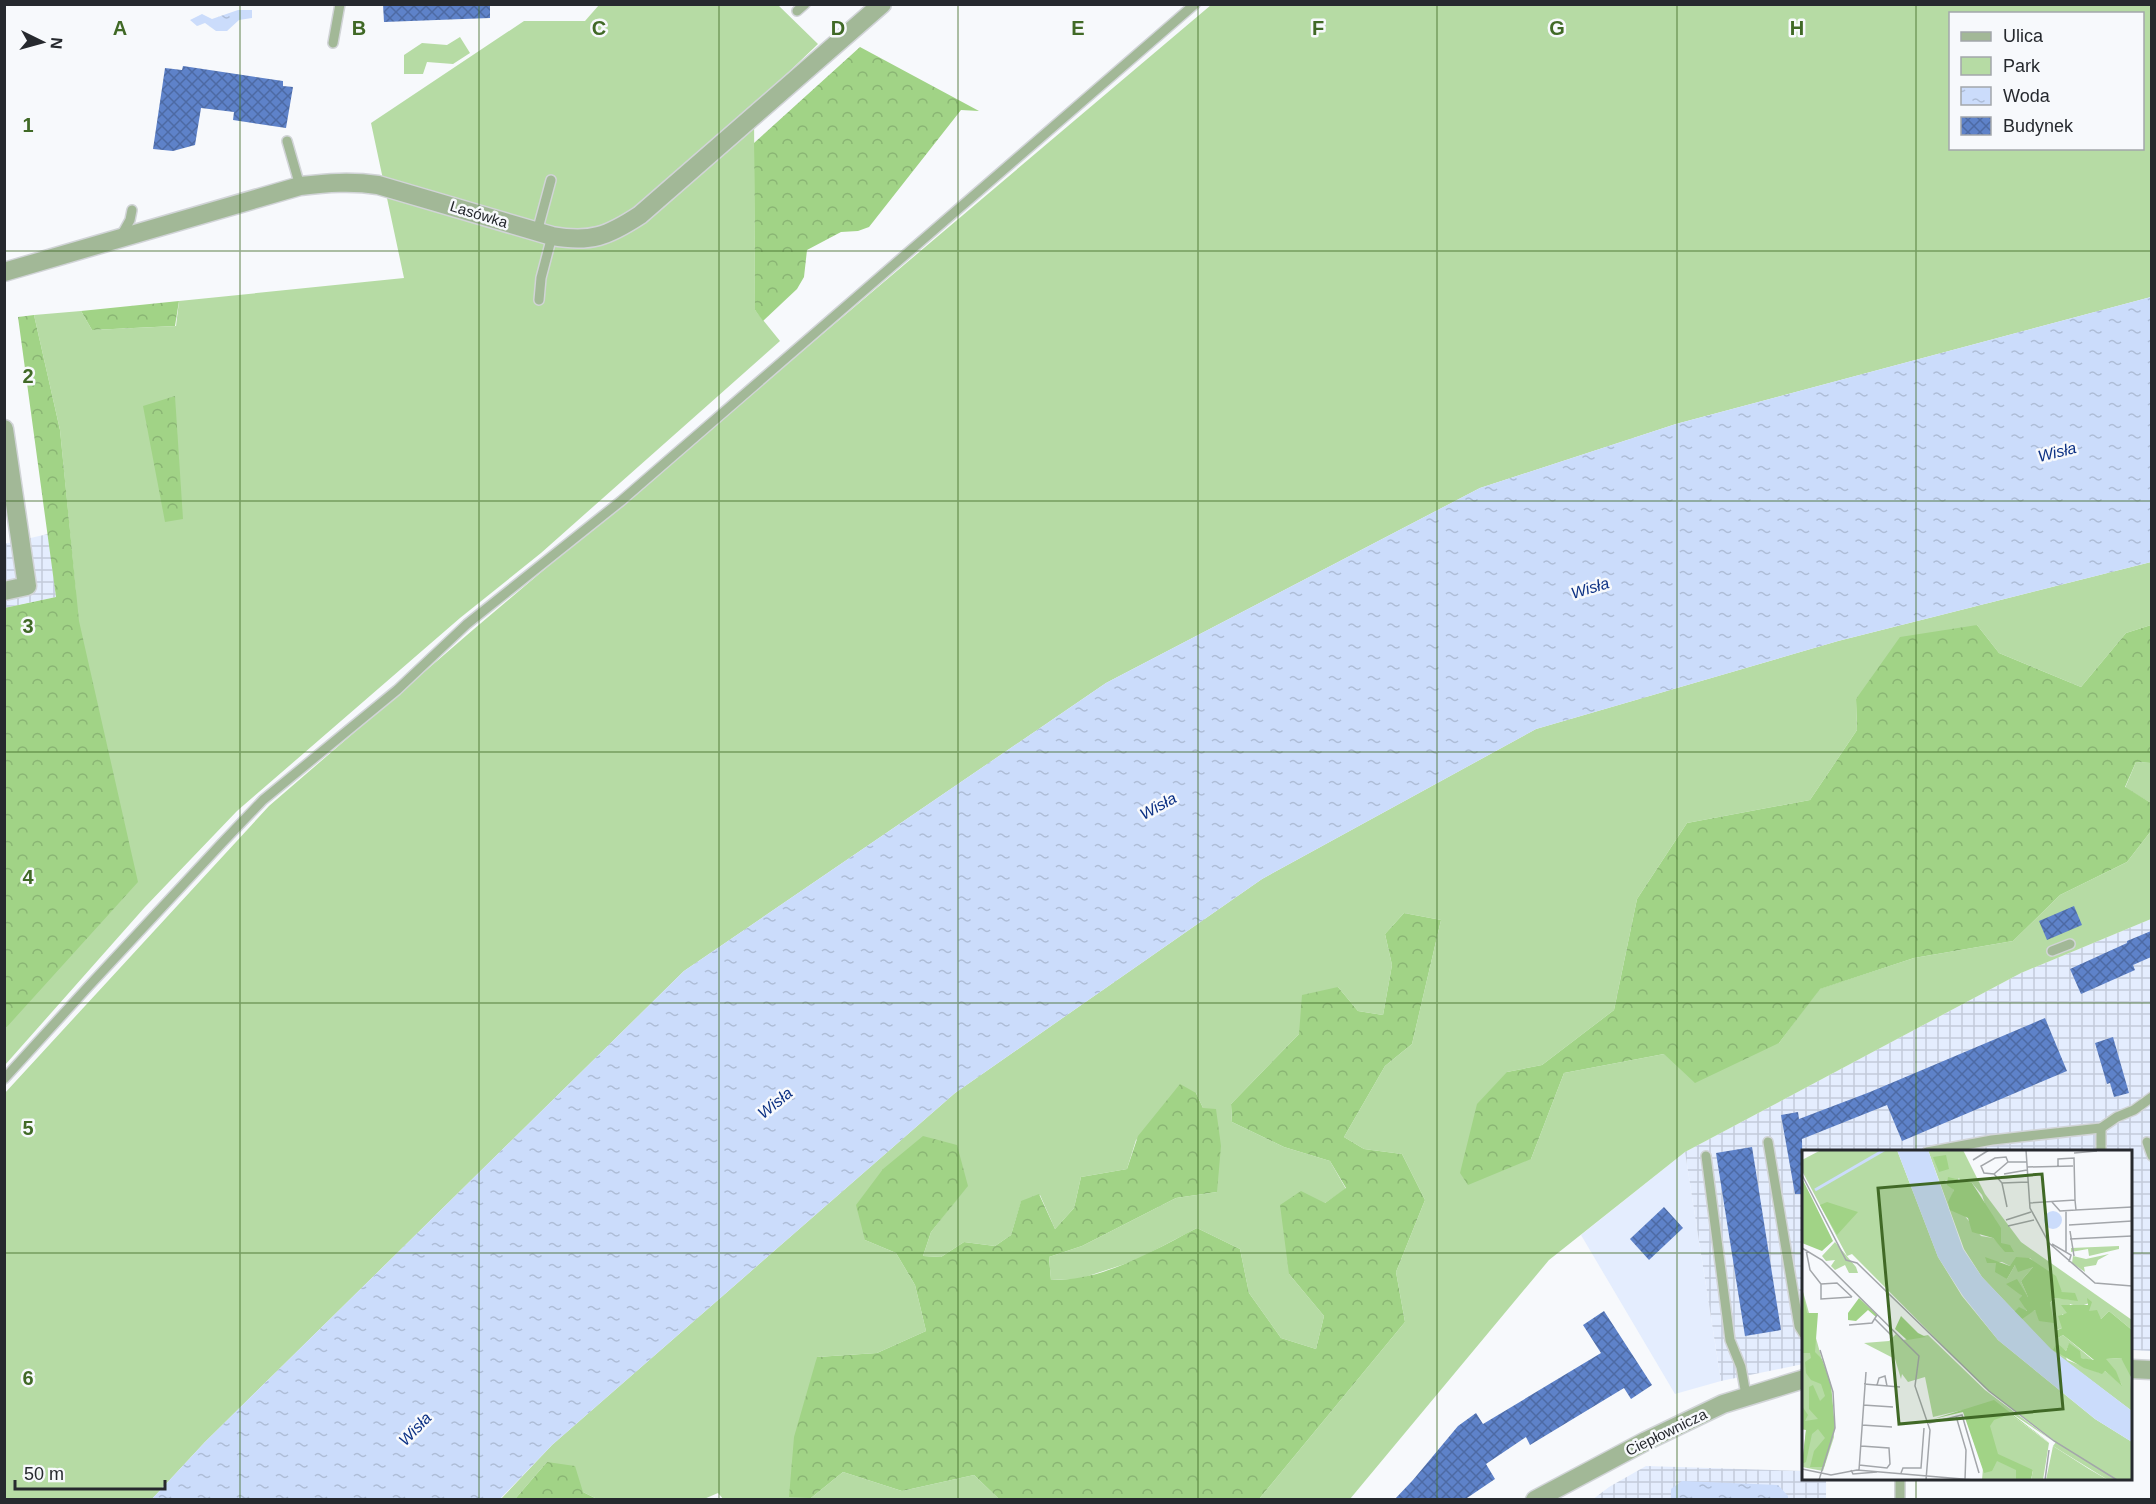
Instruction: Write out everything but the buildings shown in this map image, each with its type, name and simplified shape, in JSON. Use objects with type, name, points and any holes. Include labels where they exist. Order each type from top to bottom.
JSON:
[{"type":"street","name":"Lasówka","points":[[4,272],[121,236],[300,186],[355,182],[378,185],[545,234],[572,239],[601,236],[640,215],[882,4]]},
{"type":"street","points":[[4,429],[12,530],[27,586],[4,591]]},
{"type":"street","points":[[2132,1369],[2151,1370]]},
{"type":"street","name":"Ciepłownicza","points":[[1535,1500],[1646,1441],[1723,1404],[1802,1379]]},
{"type":"lane","points":[[333,43],[340,4]]},
{"type":"lane","points":[[797,11],[805,4]]},
{"type":"lane","points":[[4,1079],[177,891],[264,801],[397,690],[467,624],[621,501],[1195,4]]},
{"type":"lane","points":[[287,141],[300,186]]},
{"type":"lane","points":[[539,300],[551,180]]},
{"type":"lane","points":[[121,236],[130,220],[132,210]]},
{"type":"lane","points":[[2052,951],[2070,944]]},
{"type":"lane","points":[[1938,1150],[1992,1140],[2101,1128],[2117,1117],[2134,1110],[2151,1097]]},
{"type":"lane","points":[[2101,1128],[2102,1150]]},
{"type":"lane","points":[[1768,1142],[1799,1326],[1802,1332]]},
{"type":"lane","points":[[2147,1142],[2151,1156]]},
{"type":"lane","points":[[1706,1156],[1730,1340],[1741,1367],[1746,1395]]},
{"type":"lane","points":[[1900,1480],[1900,1500]]},
{"type":"shaded area","points":[[48,534],[56,597],[5,608],[4,544]]},
{"type":"shaded area","points":[[2151,919],[2151,1351],[2132,1350],[2132,1150],[1802,1150],[1802,1364],[1721,1381],[1685,1152],[2021,973]]},
{"type":"shaded area","points":[[1685,1152],[1721,1381],[1675,1394],[1581,1235]]},
{"type":"shaded area","points":[[1646,1466],[1802,1471],[1802,1480],[1826,1480],[1826,1499],[1592,1500],[1609,1487]]},
{"type":"green space","points":[[599,5],[778,5],[818,44],[754,105],[755,310],[780,341],[541,553],[460,618],[237,811],[145,907],[5,1065],[5,1029],[8,1025],[4,1022],[5,608],[76,594],[60,430],[34,315],[81,311],[92,330],[176,326],[179,301],[404,278],[371,123],[524,21],[585,21]]},
{"type":"green space","points":[[1211,5],[2151,5],[2151,297],[1676,424],[1480,488],[1106,683],[684,971],[205,1442],[152,1499],[5,1499],[4,1094],[269,806],[474,629]]},
{"type":"green space","points":[[460,37],[470,53],[453,64],[427,62],[423,74],[404,74],[404,55],[422,43],[447,45]]},
{"type":"green space","points":[[860,47],[979,111],[961,110],[869,227],[858,231],[841,232],[807,250],[804,277],[797,289],[763,321],[755,310],[754,143]]},
{"type":"green space","points":[[179,301],[175,326],[92,330],[81,311]]},
{"type":"green space","points":[[34,315],[60,430],[79,621],[138,882],[5,1029],[5,608],[56,597],[18,317]]},
{"type":"green space","points":[[175,396],[183,519],[165,522],[143,406]]},
{"type":"green space","points":[[2151,562],[2151,625],[2126,633],[2081,687],[1999,653],[1977,625],[1856,699],[1857,730],[1810,800],[1687,823],[1637,899],[1614,1010],[1542,1065],[1507,1072],[1531,1159],[1564,1073],[1664,1054],[1779,1043],[1819,989],[1914,958],[2013,941],[2060,895],[2127,862],[2151,831],[2151,919],[2021,973],[1685,1152],[1549,1260],[1350,1499],[1259,1499],[1405,1322],[1396,1272],[1425,1200],[1402,1154],[1364,1149],[1344,1137],[1385,1066],[1412,1044],[1441,920],[1404,913],[1385,934],[1392,965],[1383,1015],[1358,1011],[1338,987],[1299,1034],[1231,1104],[1232,1122],[1284,1147],[1330,1161],[1346,1189],[1325,1203],[1289,1274],[1324,1316],[1316,1349],[1281,1338],[1249,1293],[1240,1249],[1197,1228],[1134,1261],[1079,1279],[1051,1280],[1049,1257],[1082,1246],[1176,1198],[1217,1192],[1203,1108],[1196,1093],[1136,1140],[1127,1169],[1081,1177],[1074,1208],[1055,1229],[1040,1195],[1021,1202],[1011,1235],[995,1246],[964,1242],[941,1257],[923,1256],[931,1232],[967,1186],[865,1240],[896,1253],[915,1285],[926,1331],[877,1353],[817,1357],[811,1498],[843,1472],[902,1491],[974,1475],[999,1499],[724,1500],[718,1493],[704,1499],[597,1499],[583,1492],[547,1462],[515,1499],[500,1500],[552,1445],[955,1093],[1262,879],[1536,729],[1838,641]]},
{"type":"green space","points":[[1977,625],[1999,653],[2081,687],[2126,633],[2151,625],[2151,763],[2136,762],[2125,787],[2151,803],[2151,831],[2127,862],[2060,895],[2013,941],[1914,958],[1820,989],[1779,1043],[1695,1083],[1664,1054],[1564,1073],[1531,1159],[1468,1185],[1460,1173],[1477,1104],[1507,1072],[1542,1065],[1614,1010],[1637,899],[1687,823],[1810,800],[1857,730],[1856,699],[1900,637]]},
{"type":"green space","points":[[2136,762],[2151,763],[2151,803],[2125,788]]},
{"type":"green space","points":[[1404,913],[1441,920],[1412,1044],[1385,1066],[1344,1137],[1364,1149],[1402,1154],[1425,1200],[1396,1272],[1405,1322],[1259,1499],[999,1499],[974,1475],[902,1491],[843,1472],[811,1498],[789,1497],[794,1437],[817,1357],[877,1353],[926,1331],[915,1285],[896,1253],[865,1240],[856,1205],[883,1169],[923,1136],[957,1145],[968,1186],[931,1232],[923,1256],[941,1257],[964,1242],[995,1246],[1011,1235],[1021,1201],[1039,1194],[1055,1229],[1074,1208],[1081,1177],[1127,1169],[1138,1136],[1180,1084],[1196,1093],[1203,1108],[1216,1109],[1221,1146],[1217,1192],[1176,1198],[1082,1246],[1049,1257],[1051,1280],[1090,1276],[1109,1270],[1145,1255],[1197,1228],[1240,1249],[1249,1293],[1281,1338],[1316,1349],[1324,1316],[1289,1274],[1280,1205],[1301,1191],[1325,1203],[1346,1188],[1330,1161],[1284,1147],[1232,1122],[1231,1104],[1299,1034],[1302,995],[1338,987],[1358,1011],[1383,1015],[1392,965],[1385,934]]},
{"type":"green space","points":[[547,1462],[575,1466],[583,1492],[597,1499],[515,1499]]},
{"type":"water","points":[[238,10],[252,10],[252,18],[239,20],[227,31],[216,31],[205,23],[197,26],[190,20],[202,14],[212,19]]},
{"type":"water","name":"Wisła","points":[[2151,297],[2151,562],[1838,641],[1536,729],[1262,879],[955,1093],[552,1445],[500,1499],[152,1499],[205,1442],[684,971],[1106,683],[1480,488],[1676,424]]},
{"type":"water","points":[[1682,1481],[1778,1485],[1788,1499],[1671,1499],[1671,1489]]}]
